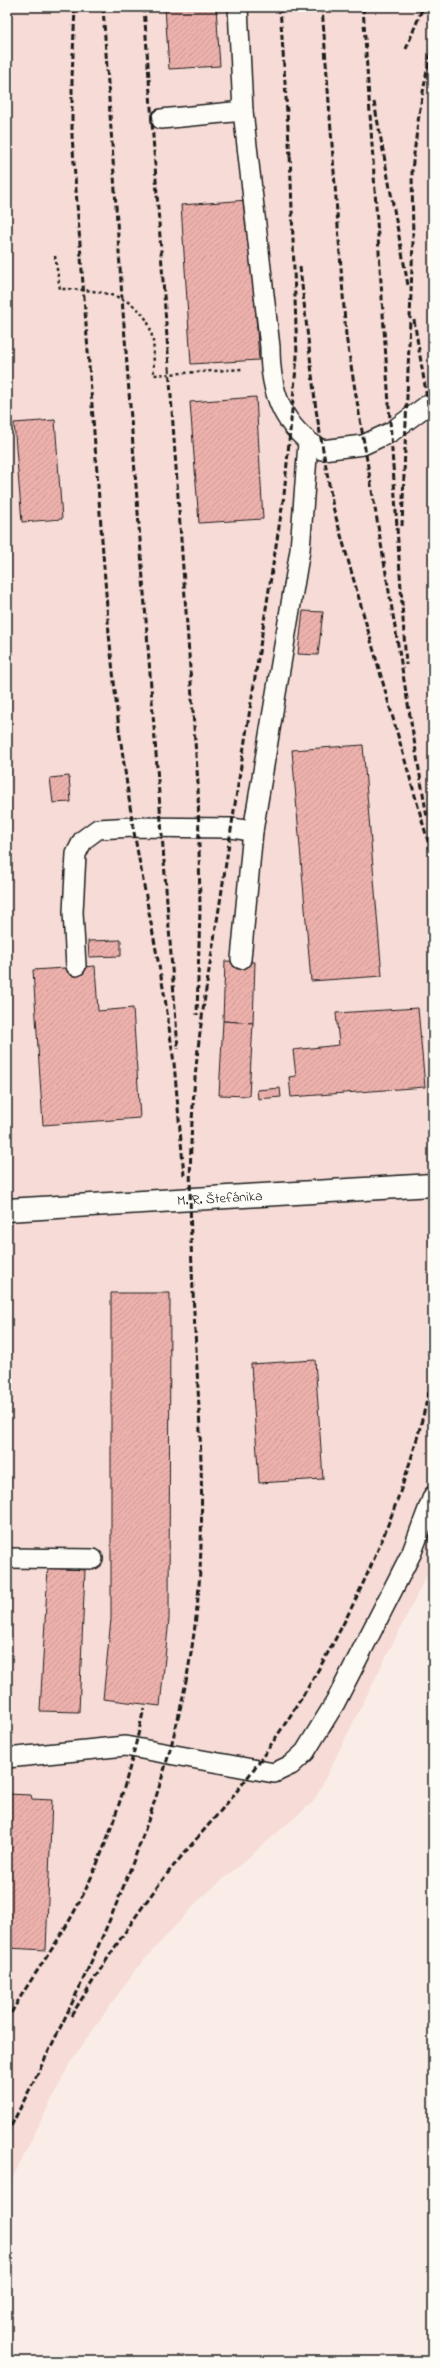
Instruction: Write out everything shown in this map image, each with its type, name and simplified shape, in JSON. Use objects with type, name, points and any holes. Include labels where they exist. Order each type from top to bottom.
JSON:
[{"type":"street","name":"M. R. Štefánika","points":[[7,1210],[433,1185]]},
{"type":"lane","points":[[238,7],[243,111],[270,347],[270,368],[283,415],[308,442],[322,450],[363,445],[391,432],[433,401]]},
{"type":"lane","points":[[161,119],[243,111]]},
{"type":"lane","points":[[241,959],[253,831],[300,550],[308,442]]},
{"type":"lane","points":[[76,966],[73,912],[76,854],[83,840],[98,829],[133,827],[231,828],[253,831]]},
{"type":"lane","points":[[7,1758],[125,1746],[274,1773],[291,1765],[305,1752],[336,1703],[412,1552],[433,1496]]},
{"type":"lane","points":[[7,1558],[93,1559]]},
{"type":"path","points":[[55,256],[60,289],[83,289],[122,298],[143,312],[152,335],[154,376],[270,368]]},
{"type":"shaded area","points":[[7,7],[433,7],[433,1563],[314,1801],[199,1900],[136,1969],[71,2061],[7,2189]]},
{"type":"building","points":[[165,7],[216,7],[220,66],[169,69]]},
{"type":"building","points":[[248,200],[259,360],[191,364],[181,205]]},
{"type":"building","points":[[256,397],[263,519],[199,523],[190,402]]},
{"type":"building","points":[[55,420],[62,519],[22,522],[14,423]]},
{"type":"building","points":[[303,611],[323,612],[318,655],[298,654]]},
{"type":"building","points":[[363,745],[382,976],[311,981],[292,750]]},
{"type":"building","points":[[69,776],[71,802],[53,803],[50,778]]},
{"type":"building","points":[[121,940],[121,956],[89,957],[88,941]]},
{"type":"building","points":[[225,961],[255,962],[253,1023],[223,1021]]},
{"type":"building","points":[[95,966],[98,1011],[133,1008],[140,1118],[43,1125],[33,970]]},
{"type":"building","points":[[418,1008],[425,1087],[291,1097],[289,1077],[296,1076],[293,1050],[339,1045],[336,1013]]},
{"type":"building","points":[[223,1021],[253,1023],[249,1096],[219,1095]]},
{"type":"building","points":[[280,1088],[281,1097],[258,1099],[257,1090]]},
{"type":"building","points":[[111,1293],[170,1293],[169,1619],[160,1706],[103,1699],[111,1619]]},
{"type":"building","points":[[315,1360],[323,1479],[259,1483],[251,1364]]},
{"type":"building","points":[[48,1568],[85,1570],[79,1712],[40,1711]]},
{"type":"building","points":[[7,1794],[31,1795],[32,1799],[52,1800],[46,1950],[7,1948]]},
{"type":"railway","points":[[75,7],[72,78],[72,136],[109,634],[119,729],[133,827],[165,998],[174,1063],[184,1175]]},
{"type":"railway","points":[[103,7],[122,298],[178,1049]]},
{"type":"railway","points":[[144,7],[198,784],[200,909],[197,1015]]},
{"type":"railway","points":[[280,7],[290,158]]},
{"type":"railway","points":[[322,7],[346,336],[427,817]]},
{"type":"railway","points":[[363,7],[406,665]]},
{"type":"railway","points":[[406,49],[423,7]]},
{"type":"railway","points":[[402,526],[413,241],[412,170],[419,114],[433,38]]},
{"type":"railway","points":[[374,102],[408,285]]},
{"type":"railway","points":[[7,2134],[74,2000],[105,1931],[133,1862],[158,1791],[178,1719],[192,1645],[200,1570],[202,1512],[201,1454],[192,1280],[190,1164],[193,1106],[204,1001],[284,495],[297,357],[290,152]]},
{"type":"railway","points":[[300,267],[316,410],[333,507],[433,859]]},
{"type":"railway","points":[[414,320],[433,434]]},
{"type":"railway","points":[[71,2016],[141,1908],[167,1874],[232,1797],[278,1735],[323,1661],[363,1584],[396,1503],[410,1462],[433,1375]]},
{"type":"railway","points":[[7,2021],[21,1996],[68,1923],[94,1872],[105,1845],[123,1791],[144,1708]]}]
